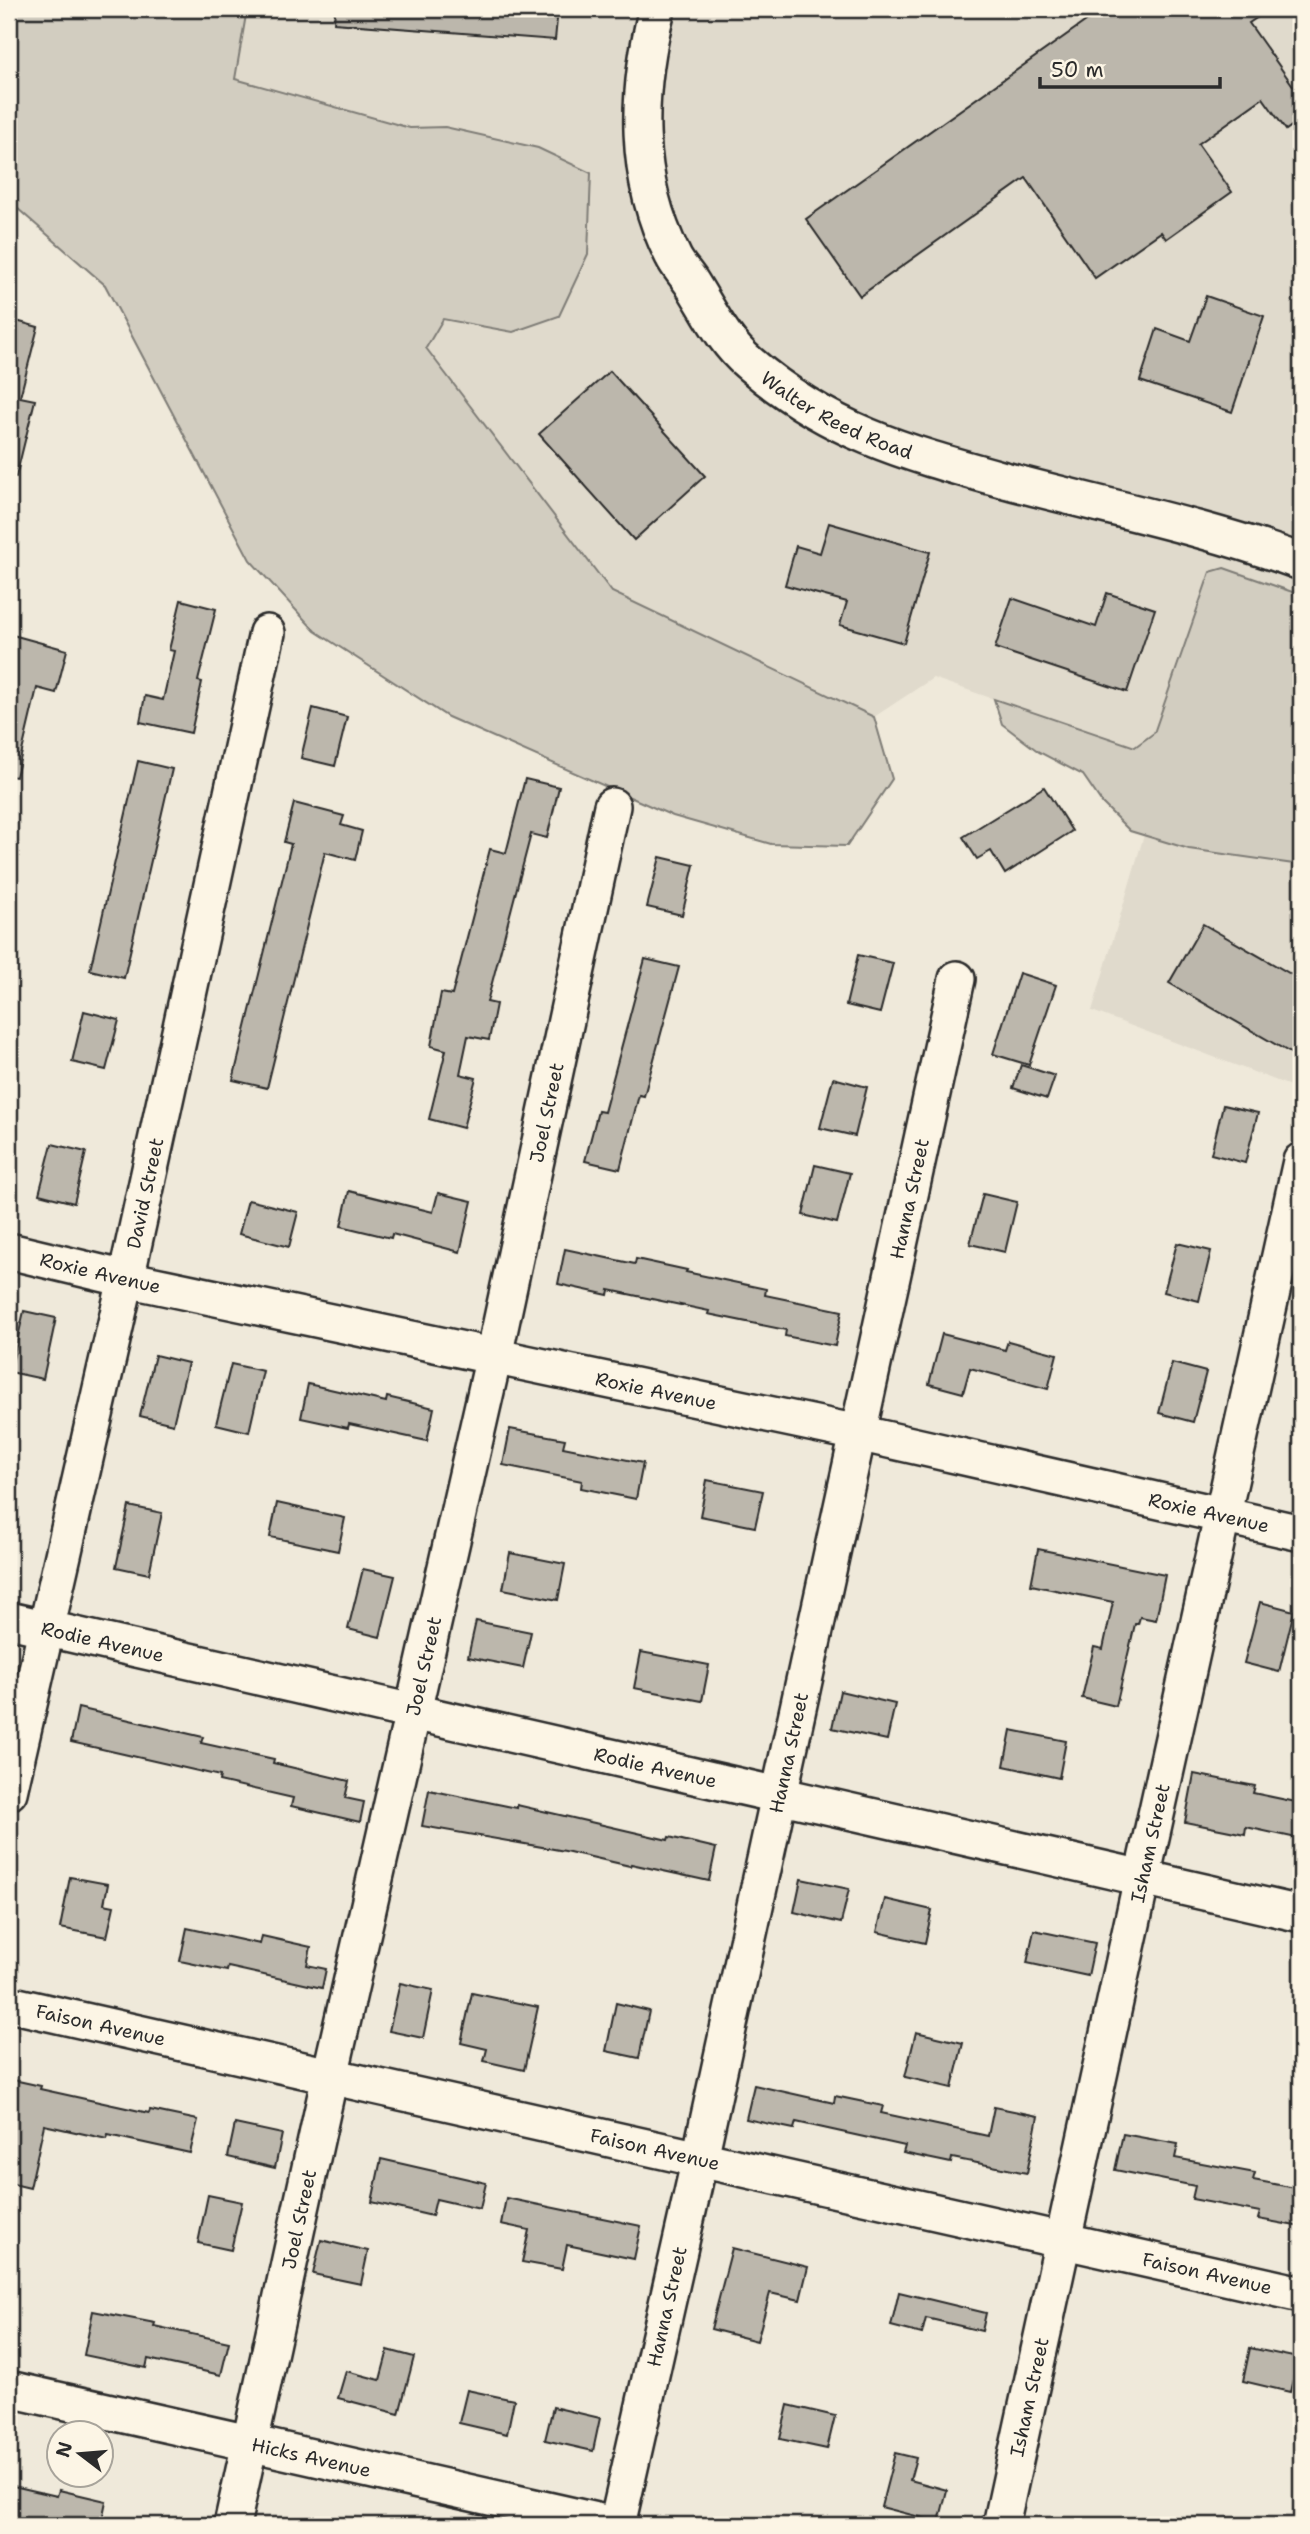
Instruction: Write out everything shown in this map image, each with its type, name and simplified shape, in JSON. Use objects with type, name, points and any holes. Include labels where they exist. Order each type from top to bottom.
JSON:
[{"type":"street","name":"Walter Reed Road","points":[[657,9],[642,85],[641,130],[646,174],[657,217],[673,257],[719,330],[748,362],[795,398],[843,427],[881,444],[1073,499],[1186,526],[1301,562]]},
{"type":"street","name":"David Street","points":[[9,1792],[126,1279],[267,633]]},
{"type":"street","name":"Joel Street","points":[[232,2525],[494,1356],[612,806]]},
{"type":"street","name":"Hanna Street","points":[[616,2525],[700,2158],[957,979]]},
{"type":"street","name":"Isham Street","points":[[1001,2525],[1301,1161]]},
{"type":"street","name":"Roxie Avenue","points":[[9,1251],[126,1279],[858,1433],[1301,1533]]},
{"type":"street","name":"Rodie Avenue","points":[[9,1620],[1301,1914]]},
{"type":"street","name":"Faison Avenue","points":[[9,2004],[1301,2294]]},
{"type":"street","name":"Hicks Avenue","points":[[9,2389],[616,2525]]},
{"type":"shaded area","points":[[9,9],[247,9],[235,79],[410,128],[445,127],[538,148],[591,173],[588,254],[559,316],[513,332],[443,319],[426,348],[612,592],[874,717],[892,779],[847,846],[771,844],[673,816],[448,717],[315,631],[250,560],[105,285],[9,201]]},
{"type":"shaded area","points":[[247,9],[1301,9],[1301,595],[1224,568],[1210,572],[1147,752],[933,678],[874,717],[612,592],[426,348],[235,79]]},
{"type":"shaded area","points":[[1224,568],[1301,595],[1301,865],[1189,849],[1130,831],[1103,804],[1083,775],[1039,752],[1002,724],[994,699],[1135,747],[1154,733],[1210,572]]},
{"type":"shaded area","points":[[1144,835],[1189,849],[1301,865],[1301,1090],[1092,1011]]},
{"type":"building","points":[[335,9],[558,9],[555,40],[334,23]]},
{"type":"building","points":[[1103,9],[1270,9],[1249,23],[1301,97],[1301,119],[1286,130],[1263,98],[1198,144],[1232,192],[1166,239],[1161,232],[1095,278],[1026,178],[860,296],[806,219]]},
{"type":"building","points":[[1206,296],[1264,316],[1232,412],[1140,381],[1157,329],[1190,341]]},
{"type":"building","points":[[9,319],[38,327],[20,397],[35,400],[16,477],[9,476]]},
{"type":"building","points":[[610,371],[705,476],[634,540],[539,434]]},
{"type":"building","points":[[829,523],[930,552],[904,643],[840,625],[847,602],[785,585],[796,546],[820,553]]},
{"type":"building","points":[[1107,593],[1155,609],[1127,692],[995,648],[1012,598],[1096,627]]},
{"type":"building","points":[[181,600],[216,609],[198,681],[202,682],[191,733],[140,722],[145,696],[163,700],[174,651],[169,650]]},
{"type":"building","points":[[9,634],[67,650],[56,693],[37,688],[16,777],[9,776]]},
{"type":"building","points":[[313,708],[347,717],[335,766],[301,758]]},
{"type":"building","points":[[138,761],[172,769],[124,978],[90,970]]},
{"type":"building","points":[[525,779],[559,787],[547,838],[531,834],[487,1002],[496,1004],[489,1040],[468,1036],[460,1074],[476,1078],[463,1128],[429,1119],[446,1050],[431,1046],[441,993],[452,995],[490,849],[506,853]]},
{"type":"building","points":[[1044,787],[1072,831],[1005,874],[991,851],[977,859],[963,837]]},
{"type":"building","points":[[294,803],[344,816],[341,825],[362,831],[355,860],[325,852],[267,1088],[233,1080],[291,844],[284,842]]},
{"type":"building","points":[[660,857],[694,865],[682,915],[647,907]]},
{"type":"building","points":[[1203,924],[1301,980],[1301,1059],[1169,983]]},
{"type":"building","points":[[858,955],[893,963],[880,1013],[846,1005]]},
{"type":"building","points":[[645,959],[679,967],[644,1096],[639,1095],[620,1169],[585,1161],[598,1111],[604,1112]]},
{"type":"building","points":[[1019,973],[1056,985],[1029,1065],[993,1054]]},
{"type":"building","points":[[84,1011],[119,1020],[106,1070],[72,1062]]},
{"type":"building","points":[[1021,1065],[1055,1076],[1047,1099],[1013,1088]]},
{"type":"building","points":[[833,1078],[867,1087],[855,1136],[820,1128]]},
{"type":"building","points":[[1223,1105],[1258,1113],[1245,1163],[1211,1154]]},
{"type":"building","points":[[52,1144],[86,1152],[74,1203],[39,1194]]},
{"type":"building","points":[[815,1165],[850,1173],[837,1223],[803,1215]]},
{"type":"building","points":[[349,1191],[433,1212],[438,1193],[472,1201],[460,1252],[392,1234],[391,1238],[341,1226]]},
{"type":"building","points":[[983,1194],[1017,1202],[1005,1252],[970,1244]]},
{"type":"building","points":[[248,1200],[298,1212],[289,1247],[239,1234]]},
{"type":"building","points":[[1177,1243],[1211,1251],[1199,1301],[1164,1292]]},
{"type":"building","points":[[565,1249],[635,1264],[636,1259],[687,1270],[686,1272],[766,1289],[765,1295],[842,1311],[835,1346],[785,1336],[786,1330],[708,1314],[709,1311],[609,1290],[608,1295],[558,1284]]},
{"type":"building","points":[[24,1311],[56,1318],[43,1379],[10,1372]]},
{"type":"building","points":[[942,1334],[1005,1350],[1008,1341],[1057,1354],[1048,1389],[970,1368],[963,1393],[929,1384]]},
{"type":"building","points":[[155,1355],[188,1363],[173,1424],[140,1416]]},
{"type":"building","points":[[1172,1363],[1206,1372],[1193,1422],[1159,1413]]},
{"type":"building","points":[[231,1364],[263,1371],[249,1432],[216,1424]]},
{"type":"building","points":[[308,1384],[386,1402],[387,1397],[434,1408],[427,1441],[349,1424],[348,1428],[301,1418]]},
{"type":"building","points":[[510,1429],[565,1439],[563,1447],[643,1463],[636,1499],[581,1488],[582,1481],[503,1465]]},
{"type":"building","points":[[707,1480],[763,1491],[755,1527],[700,1516]]},
{"type":"building","points":[[277,1503],[345,1518],[338,1551],[270,1537]]},
{"type":"building","points":[[129,1506],[162,1513],[149,1574],[116,1567]]},
{"type":"building","points":[[1038,1549],[1165,1575],[1156,1620],[1140,1617],[1138,1624],[1135,1624],[1116,1706],[1082,1698],[1094,1647],[1103,1649],[1113,1602],[1031,1585]]},
{"type":"building","points":[[510,1553],[565,1564],[558,1600],[503,1589]]},
{"type":"building","points":[[363,1569],[395,1576],[380,1637],[348,1629]]},
{"type":"building","points":[[1260,1602],[1294,1611],[1279,1672],[1244,1663]]},
{"type":"building","points":[[476,1621],[531,1632],[523,1668],[468,1657]]},
{"type":"building","points":[[641,1652],[709,1665],[702,1701],[634,1688]]},
{"type":"building","points":[[840,1691],[895,1704],[887,1740],[832,1728]]},
{"type":"building","points":[[78,1708],[203,1737],[201,1743],[274,1759],[273,1763],[349,1781],[345,1798],[364,1802],[360,1822],[291,1806],[293,1798],[219,1781],[220,1776],[71,1742]]},
{"type":"building","points":[[1011,1730],[1066,1741],[1059,1778],[1004,1766]]},
{"type":"building","points":[[1194,1774],[1255,1786],[1253,1793],[1301,1803],[1301,1839],[1246,1827],[1245,1834],[1185,1822]]},
{"type":"building","points":[[429,1790],[517,1808],[517,1805],[668,1840],[669,1837],[716,1848],[709,1881],[565,1851],[422,1826]]},
{"type":"building","points":[[70,1877],[108,1884],[104,1904],[114,1906],[107,1937],[60,1928]]},
{"type":"building","points":[[801,1879],[849,1889],[841,1923],[794,1912]]},
{"type":"building","points":[[885,1899],[932,1910],[925,1943],[877,1932]]},
{"type":"building","points":[[187,1928],[260,1944],[262,1936],[311,1947],[307,1965],[326,1969],[322,1988],[228,1967],[227,1971],[180,1961]]},
{"type":"building","points":[[1034,1930],[1095,1943],[1088,1976],[1027,1963]]},
{"type":"building","points":[[400,1983],[433,1990],[423,2038],[389,2031]]},
{"type":"building","points":[[472,1993],[538,2007],[524,2070],[484,2061],[487,2049],[461,2043]]},
{"type":"building","points":[[616,2003],[649,2011],[639,2058],[606,2051]]},
{"type":"building","points":[[916,2032],[963,2043],[952,2088],[905,2077]]},
{"type":"building","points":[[9,2079],[41,2086],[40,2089],[149,2113],[150,2110],[198,2120],[190,2153],[108,2135],[107,2139],[44,2125],[30,2188],[9,2183]]},
{"type":"building","points":[[754,2085],[834,2103],[835,2096],[883,2106],[881,2113],[988,2136],[994,2107],[1038,2116],[1027,2173],[952,2158],[951,2163],[903,2153],[905,2146],[796,2122],[794,2129],[746,2119]]},
{"type":"building","points":[[235,2124],[282,2134],[275,2168],[228,2157]]},
{"type":"building","points":[[1123,2134],[1178,2144],[1175,2158],[1255,2173],[1253,2180],[1301,2189],[1301,2227],[1258,2219],[1260,2212],[1192,2199],[1195,2186],[1115,2170]]},
{"type":"building","points":[[381,2159],[486,2183],[480,2209],[436,2199],[432,2216],[372,2202]]},
{"type":"building","points":[[208,2195],[242,2202],[231,2250],[198,2243]]},
{"type":"building","points":[[506,2198],[641,2226],[634,2259],[567,2245],[562,2269],[522,2262],[529,2230],[501,2224]]},
{"type":"building","points":[[321,2240],[368,2251],[361,2284],[313,2274]]},
{"type":"building","points":[[732,2248],[808,2267],[800,2300],[770,2293],[757,2341],[711,2329]]},
{"type":"building","points":[[899,2292],[986,2313],[982,2331],[926,2318],[922,2334],[891,2326]]},
{"type":"building","points":[[93,2311],[229,2342],[221,2375],[148,2359],[146,2368],[84,2355]]},
{"type":"building","points":[[1250,2348],[1298,2358],[1290,2392],[1243,2381]]},
{"type":"building","points":[[388,2350],[414,2357],[399,2414],[338,2398],[346,2371],[380,2380]]},
{"type":"building","points":[[467,2390],[514,2400],[507,2434],[459,2423]]},
{"type":"building","points":[[788,2405],[835,2416],[827,2449],[780,2439]]},
{"type":"building","points":[[553,2407],[600,2418],[593,2451],[545,2440]]},
{"type":"building","points":[[895,2453],[916,2458],[910,2480],[947,2490],[939,2522],[881,2507]]},
{"type":"building","points":[[9,2485],[57,2496],[59,2490],[106,2501],[101,2525],[57,2525],[26,2518],[25,2524],[9,2520]]}]
